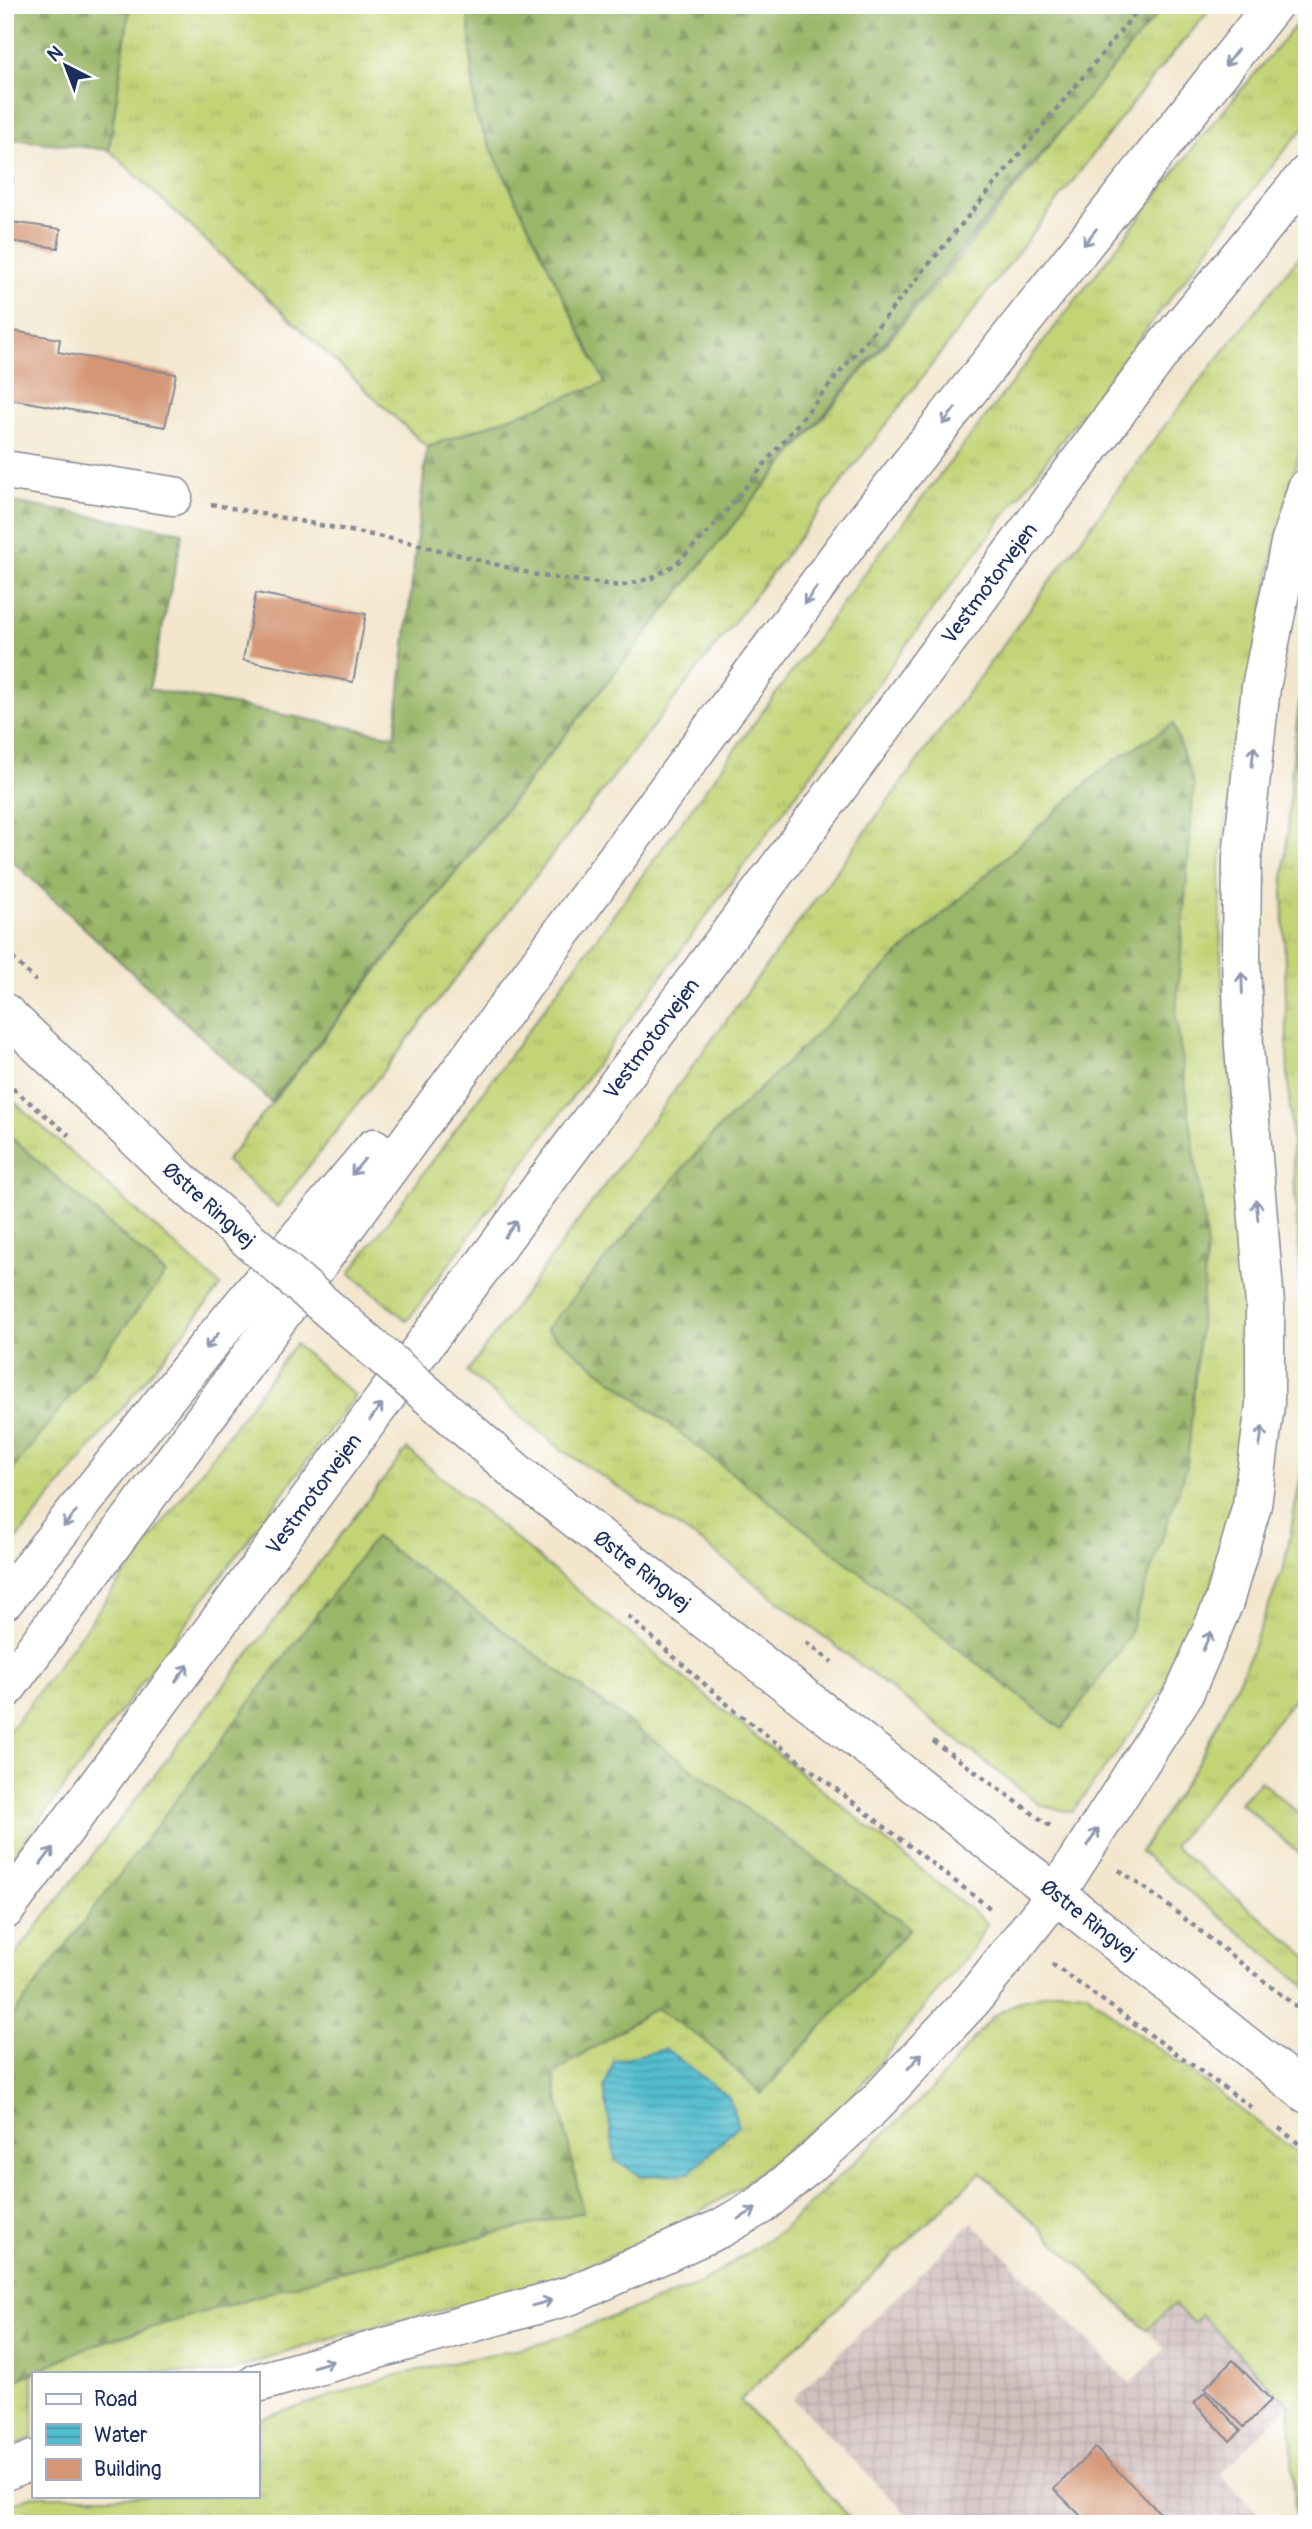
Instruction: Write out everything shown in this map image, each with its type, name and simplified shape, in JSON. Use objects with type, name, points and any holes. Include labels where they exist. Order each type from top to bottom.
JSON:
[{"type":"main road","points":[[5,1690],[858,530],[1273,5]]},
{"type":"main road","name":"Vestmotorvejen","points":[[5,1910],[1167,344],[1307,174]]},
{"type":"main road","points":[[5,470],[173,496]]},
{"type":"main road","points":[[259,2381],[572,2295],[721,2228],[761,2205],[876,2103],[973,1999],[1056,1894],[1184,1694],[1224,1602],[1252,1504],[1265,1405],[1265,1304],[1244,1047],[1242,857],[1261,687],[1290,543],[1307,488]]},
{"type":"main road","points":[[5,1600],[206,1348],[623,852]]},
{"type":"main road","name":"Østre Ringvej","points":[[5,1013],[180,1181],[521,1476],[1307,2094]]},
{"type":"main road","points":[[5,2471],[32,2459]]},
{"type":"path","points":[[173,496],[408,542],[541,576],[621,586],[652,578],[676,564],[712,528],[1142,5]]},
{"type":"path","points":[[620,1609],[735,1711],[988,1906],[1019,1941],[1263,2115]]},
{"type":"path","points":[[800,1637],[832,1662]]},
{"type":"path","points":[[930,1738],[1039,1821],[1087,1847],[1161,1900],[1307,2015]]},
{"type":"path","points":[[1272,2122],[1307,2150]]},
{"type":"shaded area","points":[[972,2222],[1130,2384],[1165,2349],[1147,2330],[1174,2304],[1200,2314],[1289,2405],[1220,2474],[1268,2524],[916,2524],[793,2399]]},
{"type":"green space","points":[[5,5],[130,5],[109,150],[5,138]]},
{"type":"green space","points":[[130,5],[468,5],[475,115],[606,384],[427,447],[109,150]]},
{"type":"green space","points":[[468,5],[1165,5],[752,501],[271,1102],[5,854],[5,501],[183,532],[149,689],[395,736],[427,447],[605,383],[475,115]]},
{"type":"green space","points":[[1162,5],[1214,5],[1148,83],[729,629],[277,1207],[226,1161],[752,501],[968,247]]},
{"type":"green space","points":[[1307,12],[1307,124],[1266,173],[933,609],[407,1321],[350,1273],[869,567],[1209,128]]},
{"type":"green space","points":[[1307,246],[1307,421],[1276,542],[1232,778],[1220,864],[1221,962],[1247,1299],[1250,1401],[1236,1487],[1209,1595],[1165,1687],[1072,1812],[1042,1806],[703,1543],[562,1450],[467,1372],[1166,424]]},
{"type":"green space","points":[[1307,645],[1307,839],[1294,744]]},
{"type":"green space","points":[[1173,724],[1194,785],[1176,1014],[1207,1247],[1187,1466],[1127,1640],[1062,1729],[546,1329],[711,1136],[899,954],[1107,765]]},
{"type":"green space","points":[[1294,744],[1307,839],[1307,1378],[1288,1078],[1283,891]]},
{"type":"green space","points":[[5,1094],[221,1286],[5,1554]]},
{"type":"green space","points":[[5,1132],[166,1274],[5,1479]]},
{"type":"green space","points":[[295,1344],[355,1396],[5,1867],[5,1737]]},
{"type":"green space","points":[[1307,1391],[1307,1684],[1173,1846],[1307,1956],[1307,1987],[1140,1852],[1199,1761],[1244,1669],[1284,1567],[1302,1471]]},
{"type":"green space","points":[[407,1449],[659,1658],[987,1923],[973,1948],[848,2101],[738,2189],[648,2241],[529,2289],[341,2335],[226,2372],[32,2372],[32,2438],[5,2449],[5,1968]]},
{"type":"green space","points":[[375,1537],[910,1928],[761,2094],[704,2040],[655,2008],[553,2074],[583,2212],[331,2274],[90,2346],[5,2386],[5,2026]]},
{"type":"green space","points":[[1260,1781],[1307,1820],[1307,1860],[1240,1803]]},
{"type":"green space","points":[[1061,1990],[1086,1992],[1123,2023],[1307,2160],[1307,2524],[1296,2524],[1289,2405],[1201,2315],[1193,2323],[1174,2304],[1147,2330],[981,2172],[740,2400],[856,2524],[5,2524],[5,2506],[32,2496],[259,2498],[259,2419],[397,2375],[543,2343],[698,2285],[781,2231],[930,2091],[992,2017],[1022,2000]]},
{"type":"water","points":[[666,2049],[729,2097],[738,2126],[690,2173],[641,2176],[615,2160],[604,2088],[614,2061]]},
{"type":"building","points":[[5,176],[13,177],[7,226],[5,226]]},
{"type":"building","points":[[12,222],[61,229],[58,248],[10,241]]},
{"type":"building","points":[[13,331],[60,339],[58,352],[176,374],[165,427],[5,398],[5,373]]},
{"type":"building","points":[[256,593],[366,614],[353,682],[243,660]]},
{"type":"building","points":[[1233,2360],[1271,2400],[1244,2427],[1205,2388]]},
{"type":"building","points":[[1205,2392],[1241,2431],[1230,2441],[1194,2403]]},
{"type":"building","points":[[1095,2448],[1171,2524],[1089,2524],[1054,2489]]}]
